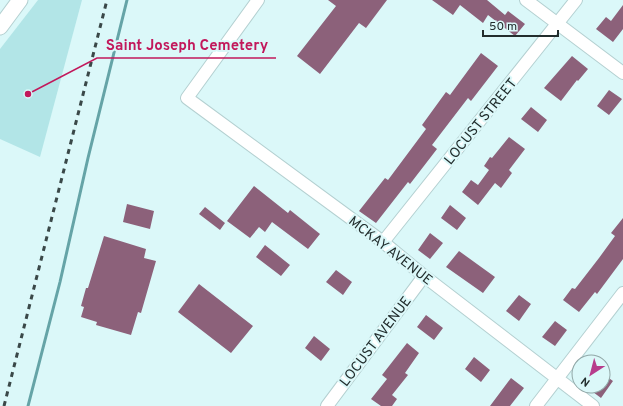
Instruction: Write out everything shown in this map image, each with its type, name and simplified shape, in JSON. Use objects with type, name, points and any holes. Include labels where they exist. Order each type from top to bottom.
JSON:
[{"type":"main road","points":[[0,27],[20,0]]},
{"type":"street","name":"MCKAY AVENUE","points":[[258,0],[187,98],[383,242],[424,276],[593,406]]},
{"type":"street","points":[[526,0],[623,73]]},
{"type":"street","name":"LOCUST STREET","points":[[383,242],[576,0]]},
{"type":"street","name":"LOCUST AVENUE","points":[[327,406],[424,276]]},
{"type":"street","points":[[536,406],[623,292]]},
{"type":"shaded area","points":[[38,0],[82,0],[40,157],[0,139],[0,49]]},
{"type":"building","points":[[328,0],[387,0],[366,28],[359,23],[320,74],[297,56],[336,6]]},
{"type":"building","points":[[432,0],[487,0],[505,15],[508,11],[525,24],[515,36],[488,15],[483,23],[460,5],[453,15]]},
{"type":"building","points":[[623,5],[623,29],[613,42],[596,29],[606,17],[611,21]]},
{"type":"building","points":[[481,53],[498,66],[471,101],[468,98],[432,145],[437,149],[410,184],[408,182],[376,223],[359,211],[385,178],[388,180],[426,129],[422,125],[446,92],[450,95]]},
{"type":"building","points":[[572,56],[588,69],[578,81],[577,80],[561,101],[544,88]]},
{"type":"building","points":[[609,90],[622,99],[609,115],[597,106]]},
{"type":"building","points":[[531,107],[547,120],[538,132],[521,119]]},
{"type":"building","points":[[509,137],[525,149],[509,170],[512,173],[501,188],[495,183],[478,205],[462,192],[471,180],[478,185],[489,170],[484,166],[490,157],[492,158]]},
{"type":"building","points":[[254,186],[288,213],[290,210],[320,234],[308,249],[272,222],[265,232],[259,227],[250,238],[227,221]]},
{"type":"building","points":[[127,204],[154,211],[150,229],[123,222]]},
{"type":"building","points":[[450,205],[466,218],[457,230],[441,218]]},
{"type":"building","points":[[205,207],[225,223],[220,230],[199,214]]},
{"type":"building","points":[[623,218],[623,259],[597,294],[595,292],[579,312],[563,300],[572,288],[575,289],[599,258],[615,236],[611,233]]},
{"type":"building","points":[[430,233],[443,243],[430,259],[418,250]]},
{"type":"building","points":[[104,236],[146,249],[144,258],[156,261],[141,313],[138,312],[131,335],[96,325],[97,322],[81,317],[84,307],[81,306],[86,288],[88,288]]},
{"type":"building","points":[[265,245],[290,265],[281,276],[256,257]]},
{"type":"building","points":[[459,251],[495,277],[483,293],[446,267]]},
{"type":"building","points":[[336,270],[352,282],[343,295],[326,282]]},
{"type":"building","points":[[199,284],[253,326],[231,353],[178,312]]},
{"type":"building","points":[[519,295],[531,304],[519,321],[506,311]]},
{"type":"building","points":[[426,315],[443,328],[434,340],[417,327]]},
{"type":"building","points":[[555,321],[567,330],[555,346],[542,337]]},
{"type":"building","points":[[314,336],[330,349],[321,361],[305,348]]},
{"type":"building","points":[[407,343],[419,353],[405,373],[408,375],[392,395],[397,399],[392,406],[381,406],[371,399],[387,379],[382,375]]},
{"type":"building","points":[[474,357],[490,370],[481,382],[465,369]]},
{"type":"building","points":[[511,378],[524,388],[510,406],[490,406]]},
{"type":"building","points":[[596,394],[604,394],[601,398]]},
{"type":"waterway","points":[[28,406],[60,282],[88,158],[127,0]]},
{"type":"railway","points":[[4,406],[107,0]]},
{"type":"place","name":"Saint Joseph Cemetery","points":[[28,94]]}]
